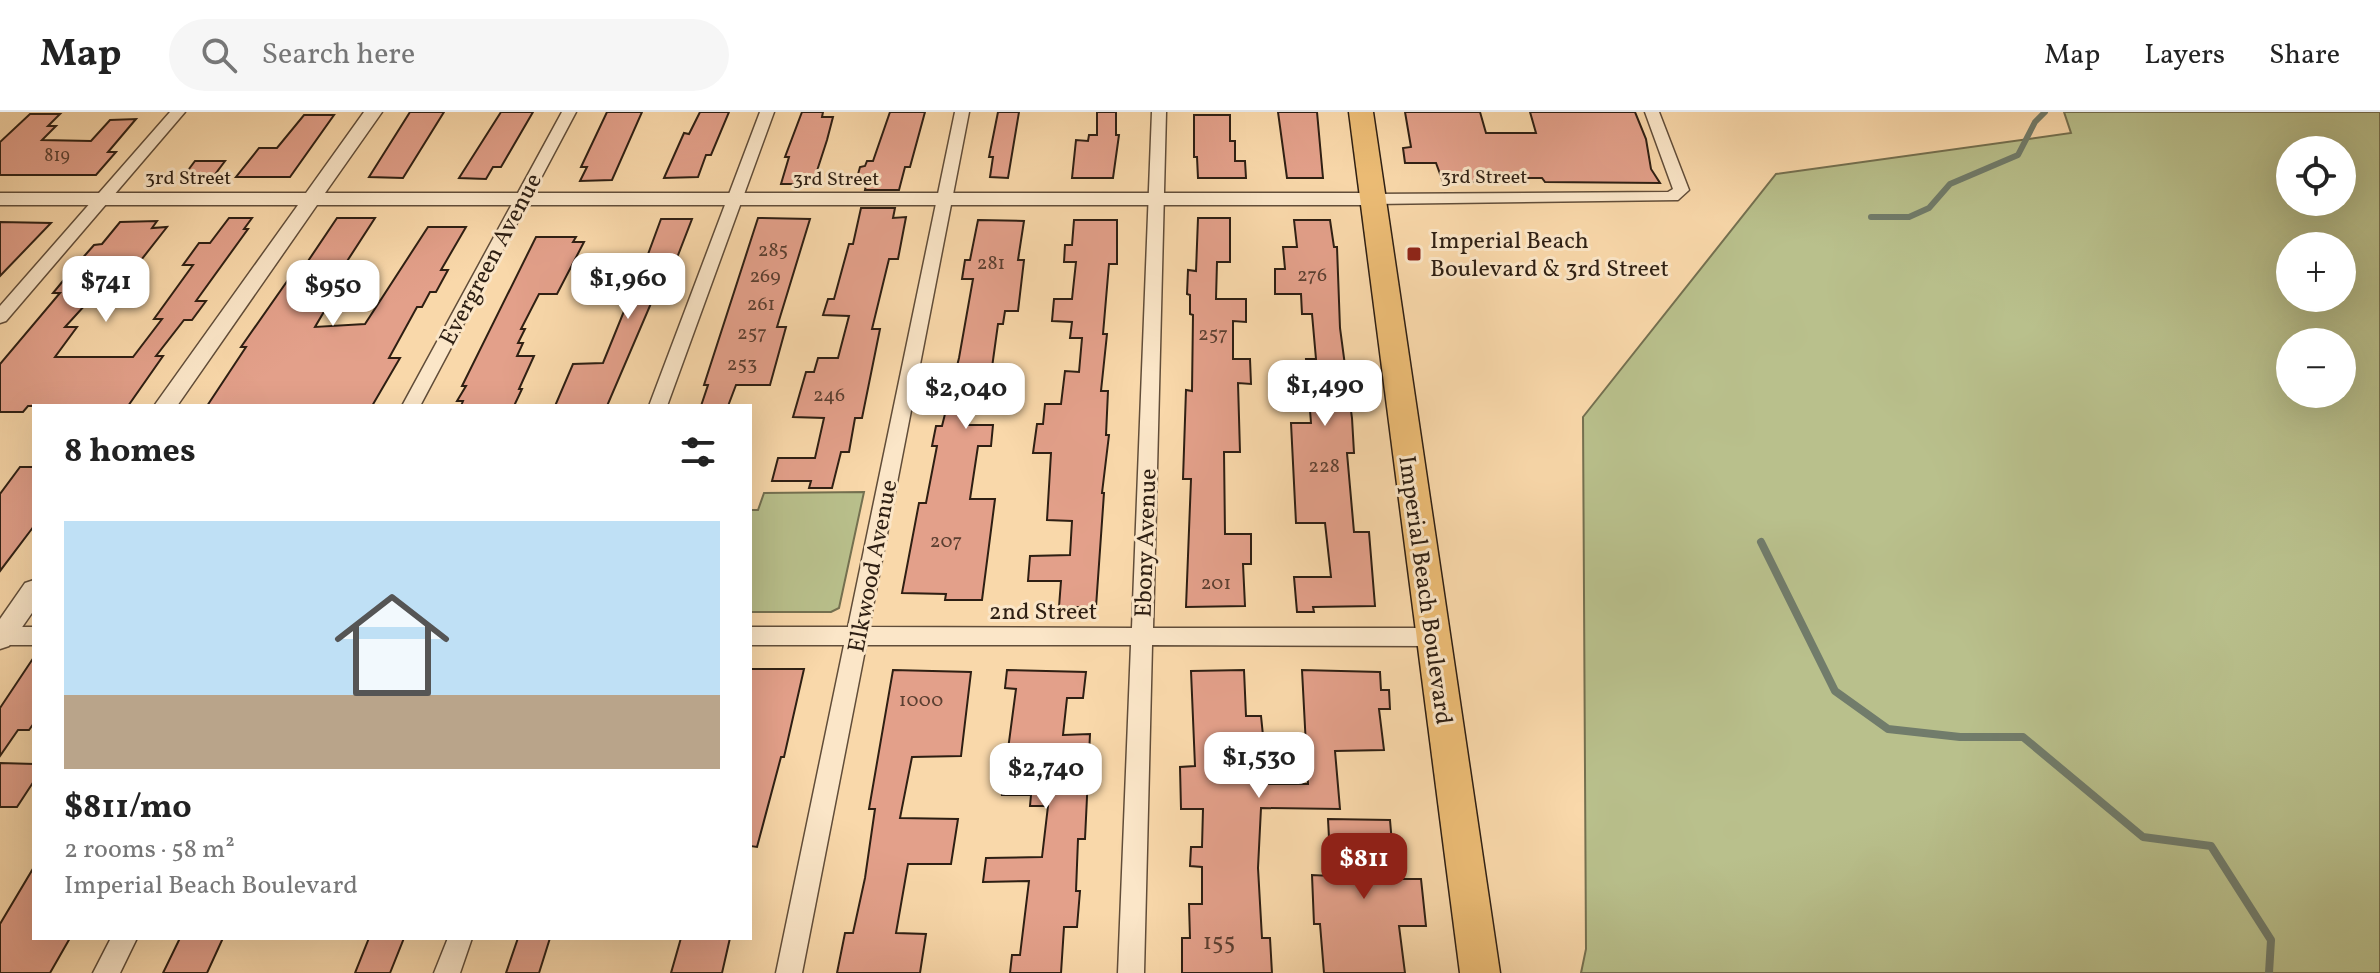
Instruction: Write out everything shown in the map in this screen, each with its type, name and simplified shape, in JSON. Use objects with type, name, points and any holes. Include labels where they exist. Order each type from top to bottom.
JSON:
[{"type":"main road","name":"Imperial Beach Boulevard","points":[[1361,112],[1431,637],[1480,973]]},
{"type":"street","points":[[0,317],[178,112]]},
{"type":"street","points":[[166,404],[373,112]]},
{"type":"street","name":"Evergreen Avenue","points":[[412,404],[569,112]]},
{"type":"street","points":[[659,404],[767,112]]},
{"type":"street","name":"Elkwood Avenue","points":[[789,973],[962,112]]},
{"type":"street","name":"Ebony Avenue","points":[[1131,973],[1159,112]]},
{"type":"street","name":"3rd Street","points":[[0,199],[1672,197],[1681,190],[1652,112]]},
{"type":"street","points":[[1,637],[32,593]]},
{"type":"street","points":[[1,637],[32,636]]},
{"type":"street","name":"2nd Street","points":[[752,636],[1431,637]]},
{"type":"street","points":[[106,973],[124,940]]},
{"type":"street","points":[[447,973],[459,940]]},
{"type":"green space","points":[[2064,112],[2380,112],[2380,973],[1581,973],[1586,949],[1583,417],[1776,174],[2071,133]]},
{"type":"green space","points":[[864,492],[839,608],[831,612],[752,612],[752,510],[758,510],[764,493]]},
{"type":"building","points":[[410,112],[444,112],[403,178],[369,177]]},
{"type":"building","points":[[501,112],[533,112],[501,167],[493,167],[486,179],[459,178]]},
{"type":"building","points":[[607,112],[642,112],[612,180],[580,181],[587,167],[581,167]]},
{"type":"building","points":[[700,112],[729,112],[711,155],[706,155],[698,177],[664,178],[684,133],[689,134]]},
{"type":"building","points":[[802,112],[823,112],[822,117],[833,117],[827,140],[814,180],[807,180],[807,184],[781,184],[789,157],[785,157]]},
{"type":"building","points":[[890,112],[925,112],[910,167],[905,167],[899,190],[865,190],[866,185],[855,185],[860,167],[865,166],[867,161],[873,161]]},
{"type":"building","points":[[998,112],[1019,112],[1008,178],[990,177],[993,157],[989,157]]},
{"type":"building","points":[[1097,112],[1116,112],[1116,135],[1119,135],[1113,178],[1072,178],[1076,140],[1088,141],[1089,135],[1097,135]]},
{"type":"building","points":[[1278,112],[1317,112],[1323,178],[1287,178]]},
{"type":"building","points":[[1405,112],[1480,112],[1486,133],[1536,133],[1530,112],[1635,112],[1646,139],[1651,169],[1660,183],[1545,182],[1542,178],[1443,182],[1436,163],[1405,163],[1403,148],[1411,147]]},
{"type":"building","points":[[30,114],[60,114],[48,126],[56,126],[42,140],[91,141],[110,120],[136,119],[108,152],[116,152],[96,175],[0,175],[0,142]]},
{"type":"building","points":[[304,115],[334,115],[290,177],[236,177],[259,148],[277,148]]},
{"type":"building","points":[[1194,115],[1230,115],[1230,141],[1235,141],[1235,161],[1245,161],[1246,178],[1198,178],[1197,157],[1194,157]]},
{"type":"building","points":[[195,161],[225,161],[210,181],[180,181]]},
{"type":"building","points":[[861,208],[895,208],[893,218],[906,217],[898,259],[889,259],[872,329],[880,329],[862,418],[855,418],[849,452],[841,452],[832,488],[809,488],[811,481],[772,481],[778,458],[815,458],[824,418],[793,417],[806,372],[814,372],[818,358],[838,358],[849,316],[823,315],[828,299],[834,299],[849,244],[853,244]]},
{"type":"building","points":[[229,218],[252,218],[244,229],[248,229],[196,301],[206,301],[192,320],[184,320],[156,356],[163,356],[129,404],[32,404],[23,412],[0,412],[0,364],[60,293],[53,293],[72,270],[94,245],[102,244],[120,222],[157,221],[152,228],[167,227],[116,292],[96,293],[65,327],[77,327],[55,357],[133,357],[162,319],[154,319],[193,265],[183,265],[199,243],[210,243]]},
{"type":"building","points":[[337,218],[375,218],[342,269],[357,269],[342,293],[335,293],[315,327],[365,324],[428,227],[466,227],[441,270],[448,270],[436,292],[430,292],[422,307],[417,307],[389,358],[400,358],[373,404],[208,404],[246,347],[241,347],[295,270],[302,270]]},
{"type":"building","points":[[758,218],[810,219],[777,327],[786,327],[770,385],[736,385],[729,404],[702,404],[708,385],[704,385]]},
{"type":"building","points":[[1198,218],[1230,218],[1230,262],[1217,262],[1216,299],[1246,299],[1246,322],[1233,321],[1233,359],[1250,359],[1251,384],[1238,383],[1240,452],[1224,452],[1225,534],[1251,534],[1251,564],[1243,564],[1245,606],[1186,607],[1191,479],[1183,479],[1186,390],[1192,391],[1193,315],[1190,314],[1190,295],[1187,294],[1188,270],[1196,271]]},
{"type":"building","points":[[661,219],[692,219],[663,294],[655,294],[608,404],[556,404],[573,364],[603,363],[643,257],[647,257]]},
{"type":"building","points":[[978,220],[1024,221],[1018,260],[1024,260],[1018,311],[1005,311],[1003,324],[998,324],[990,382],[976,382],[968,425],[993,425],[991,446],[978,446],[970,499],[995,499],[982,600],[945,600],[946,594],[902,593],[919,503],[926,503],[937,446],[932,446],[936,426],[942,426],[959,358],[973,279],[962,279],[965,260],[970,260]]},
{"type":"building","points":[[1074,220],[1117,220],[1117,264],[1109,264],[1103,334],[1107,334],[1101,391],[1108,391],[1106,435],[1109,435],[1102,493],[1096,607],[1059,607],[1061,581],[1028,581],[1030,556],[1070,555],[1072,521],[1047,520],[1051,453],[1033,453],[1037,424],[1043,424],[1045,404],[1061,404],[1065,371],[1079,372],[1082,338],[1070,338],[1072,322],[1052,321],[1054,299],[1072,299],[1076,262],[1064,262],[1065,245],[1072,245]]},
{"type":"building","points":[[1294,220],[1330,220],[1334,247],[1337,247],[1340,328],[1352,418],[1354,453],[1347,453],[1354,532],[1369,532],[1375,606],[1313,607],[1314,612],[1297,612],[1294,577],[1331,577],[1325,523],[1296,523],[1291,423],[1311,423],[1306,359],[1316,359],[1312,314],[1302,314],[1301,294],[1275,294],[1275,269],[1285,269],[1283,247],[1297,247]]},
{"type":"building","points":[[0,222],[51,223],[0,276]]},
{"type":"building","points":[[536,237],[576,237],[573,242],[584,242],[557,294],[539,294],[521,329],[525,329],[518,343],[523,343],[517,356],[534,356],[515,404],[462,404],[463,401],[457,401],[466,386],[462,386]]},
{"type":"building","points":[[20,467],[32,467],[32,529],[0,571],[0,494]]},
{"type":"building","points":[[32,660],[32,726],[29,730],[18,730],[0,756],[0,708]]},
{"type":"building","points":[[752,669],[804,669],[784,757],[781,757],[757,847],[752,846]]},
{"type":"building","points":[[893,670],[971,672],[961,756],[912,757],[900,818],[958,819],[951,864],[908,864],[896,933],[926,934],[920,973],[837,973],[845,933],[853,933],[865,878],[875,809],[869,809]]},
{"type":"building","points":[[1007,670],[1086,672],[1083,698],[1067,698],[1063,735],[1090,734],[1085,839],[1078,839],[1076,891],[1080,891],[1077,927],[1064,927],[1061,973],[1010,973],[1012,955],[1020,955],[1029,881],[983,882],[986,858],[1042,857],[1048,806],[1030,806],[1031,795],[1002,795],[1016,689],[1005,688]]},
{"type":"building","points":[[1244,670],[1246,716],[1261,716],[1268,784],[1308,784],[1302,670],[1380,672],[1381,690],[1389,690],[1390,709],[1379,709],[1384,750],[1335,751],[1340,809],[1261,808],[1258,868],[1262,938],[1270,938],[1272,973],[1182,973],[1182,938],[1190,938],[1189,904],[1202,904],[1202,867],[1190,866],[1191,847],[1202,847],[1203,809],[1181,809],[1180,767],[1195,766],[1191,671]]},
{"type":"building","points":[[0,763],[32,764],[32,784],[17,807],[0,807]]},
{"type":"building","points":[[1328,819],[1390,820],[1395,879],[1421,879],[1426,926],[1399,926],[1405,973],[1324,973],[1320,924],[1314,924],[1312,875],[1331,876]]},
{"type":"building","points":[[32,870],[32,940],[69,940],[50,973],[0,973],[0,924]]},
{"type":"building","points":[[179,940],[222,940],[207,973],[163,973]]},
{"type":"building","points":[[368,940],[403,940],[390,973],[355,973]]},
{"type":"building","points":[[517,940],[549,940],[539,973],[506,973]]},
{"type":"building","points":[[680,940],[730,940],[722,973],[671,973]]},
{"type":"waterway","points":[[1871,217],[1909,217],[1929,208],[1950,184],[2018,155],[2035,122],[2045,112]]},
{"type":"waterway","points":[[1761,542],[1835,691],[1888,729],[1960,737],[2023,737],[2143,837],[2211,846],[2271,940],[2269,973]]},
{"type":"place","name":"Imperial Beach Boulevard & 3rd Street","points":[[1414,254]]}]
